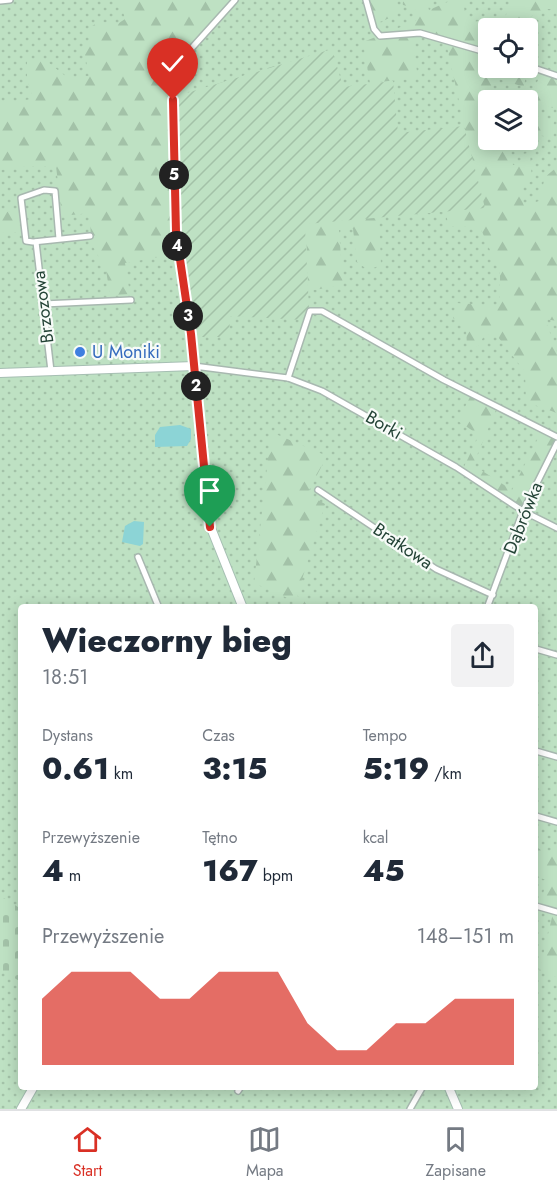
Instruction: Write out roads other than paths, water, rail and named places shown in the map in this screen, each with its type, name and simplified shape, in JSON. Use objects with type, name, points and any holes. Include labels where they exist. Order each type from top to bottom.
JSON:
[{"type":"street","points":[[0,1],[10,0]]},
{"type":"street","points":[[235,0],[190,50],[173,91],[176,232],[194,366],[209,523],[241,604]]},
{"type":"street","points":[[366,0],[374,28],[380,36],[420,33],[478,50]]},
{"type":"street","points":[[538,69],[557,76]]},
{"type":"street","name":"Brzozowa","points":[[51,372],[36,242],[26,241],[21,198],[51,189],[56,196],[59,239]]},
{"type":"street","points":[[36,242],[90,236]]},
{"type":"street","points":[[43,303],[131,300]]},
{"type":"street","points":[[288,378],[310,311],[322,312],[444,380],[557,437]]},
{"type":"street","points":[[0,373],[194,366]]},
{"type":"street","name":"Borki","points":[[194,366],[288,378],[322,391],[456,467],[523,511],[557,528]]},
{"type":"street","name":"Dąbrówka","points":[[489,604],[523,511],[557,443]]},
{"type":"street","name":"Bratkowa","points":[[318,490],[436,569],[493,595]]},
{"type":"street","points":[[138,556],[157,604]]},
{"type":"street","points":[[538,650],[557,655]]},
{"type":"street","points":[[538,752],[557,757]]},
{"type":"street","points":[[538,817],[557,822]]},
{"type":"street","points":[[538,907],[557,912]]},
{"type":"street","points":[[21,1109],[32,1090]]},
{"type":"street","points":[[410,1109],[421,1090]]},
{"type":"street","points":[[449,1090],[458,1109]]},
{"type":"water","points":[[180,425],[191,429],[191,439],[187,446],[155,447],[155,435],[160,427]]},
{"type":"water","points":[[134,521],[144,522],[143,544],[140,546],[122,542],[125,526]]},
{"type":"place","name":"U Moniki","points":[[80,352]]}]
